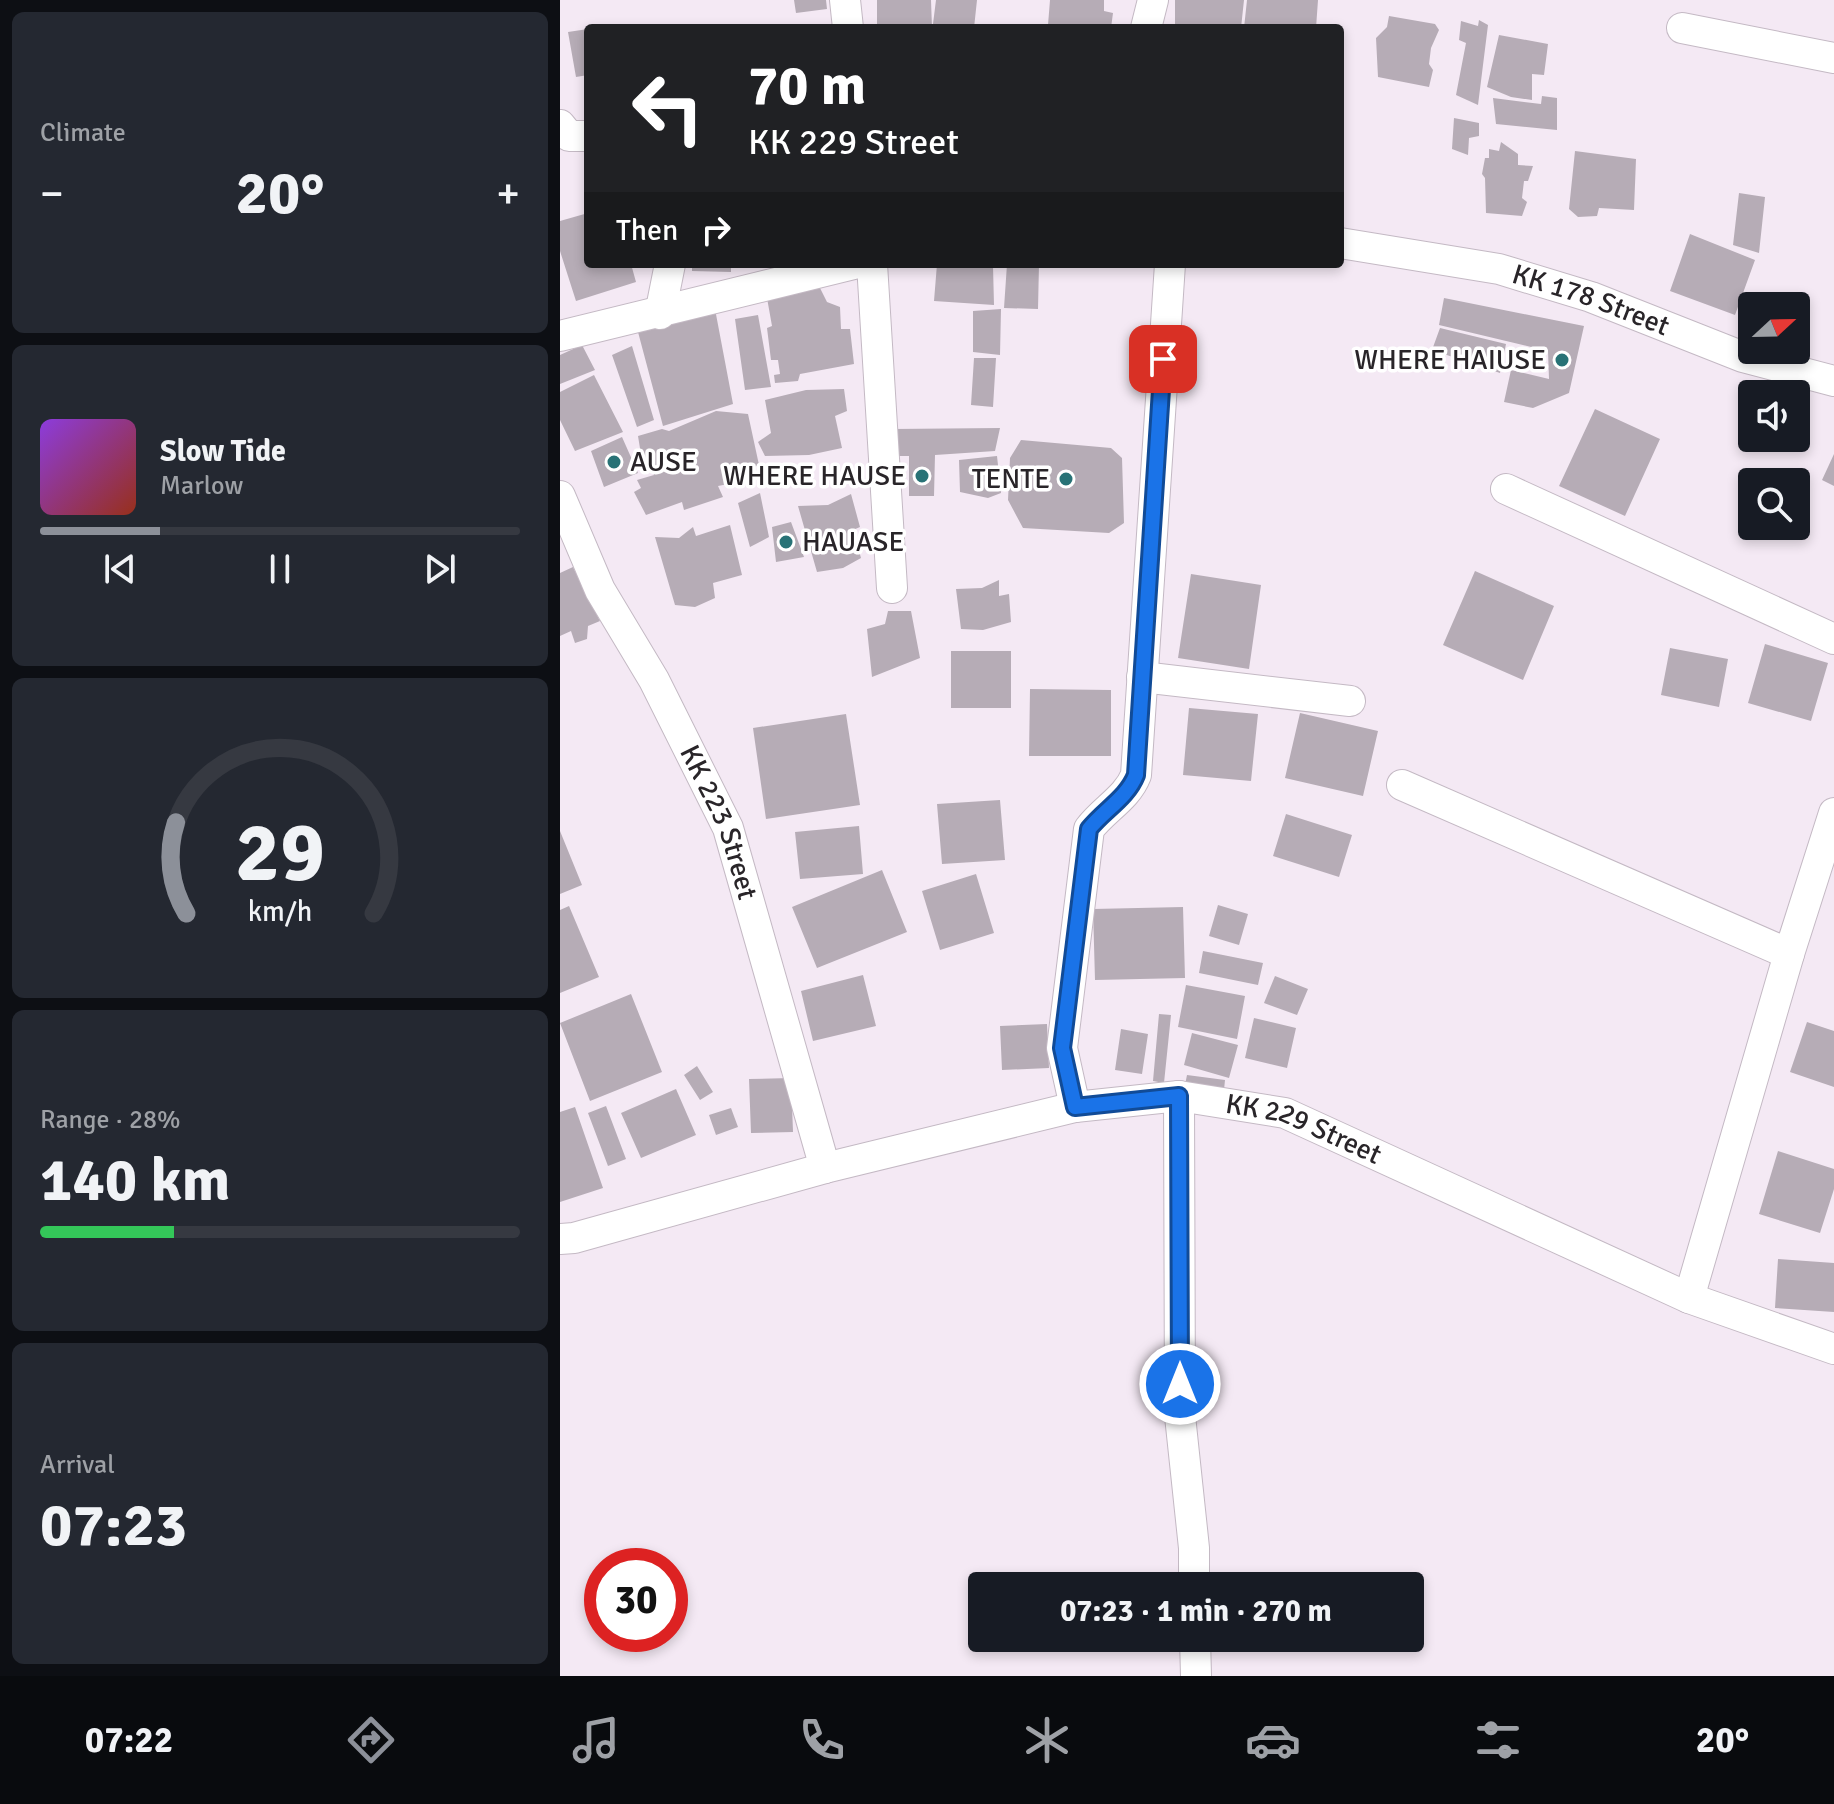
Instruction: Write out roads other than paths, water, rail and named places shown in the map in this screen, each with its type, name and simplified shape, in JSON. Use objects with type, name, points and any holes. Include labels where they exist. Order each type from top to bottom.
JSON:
[{"type":"street","points":[[1147,24],[1153,0]]},
{"type":"street","points":[[1682,28],[1834,58]]},
{"type":"street","points":[[560,125],[569,136],[584,136]]},
{"type":"street","name":"KK 178 Street","points":[[1344,244],[1499,269],[1591,297],[1743,357],[1834,381]]},
{"type":"street","points":[[660,314],[669,268]]},
{"type":"street","points":[[560,336],[838,268]]},
{"type":"street","points":[[872,268],[892,588]]},
{"type":"street","points":[[1075,1107],[1062,1048],[1089,829],[1103,811],[1130,790],[1136,775],[1170,268]]},
{"type":"street","points":[[1506,489],[1834,639]]},
{"type":"street","name":"KK 223 Street","points":[[560,496],[600,590],[654,680],[728,828],[825,1168]]},
{"type":"street","points":[[1142,677],[1350,701]]},
{"type":"street","points":[[1402,785],[1789,954]]},
{"type":"street","points":[[1689,1298],[1789,954],[1834,813]]},
{"type":"street","points":[[1179,1096],[1180,1416],[1194,1572]]},
{"type":"street","name":"KK 229 Street","points":[[560,1239],[574,1238],[825,1168],[1075,1107],[1179,1096],[1285,1113],[1689,1298],[1834,1349]]},
{"type":"street","points":[[1195,1652],[1196,1676]]},
{"type":"place","name":"WHERE HAIUSE","points":[[1562,360]]},
{"type":"place","name":"AUSE","points":[[614,462]]},
{"type":"place","name":"WHERE HAUSE","points":[[922,476]]},
{"type":"place","name":"TENTE","points":[[1066,479]]},
{"type":"place","name":"HAUASE","points":[[786,542]]}]
